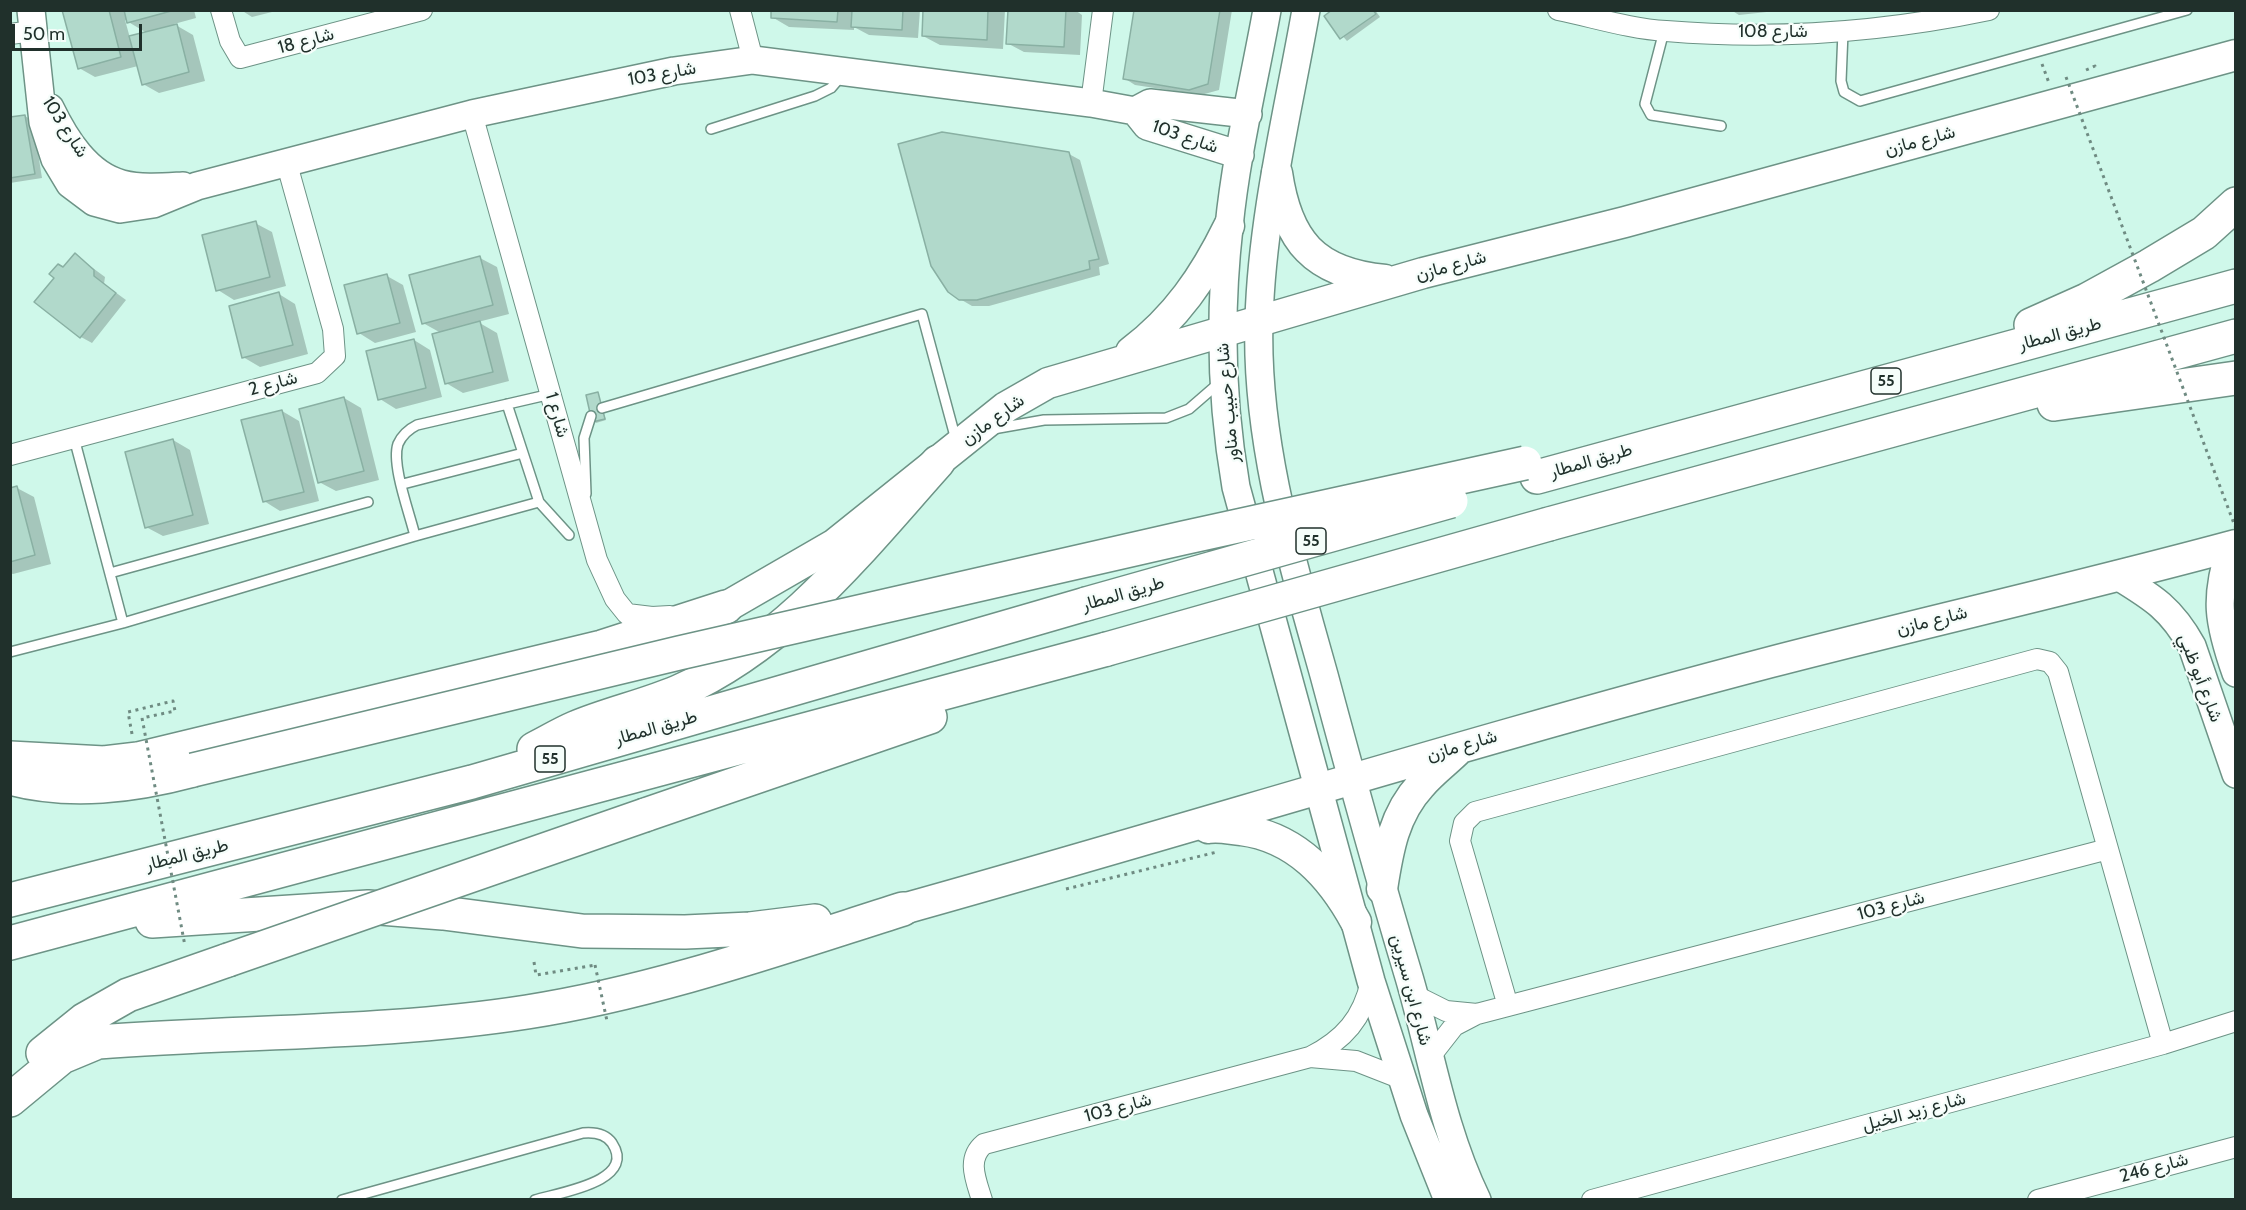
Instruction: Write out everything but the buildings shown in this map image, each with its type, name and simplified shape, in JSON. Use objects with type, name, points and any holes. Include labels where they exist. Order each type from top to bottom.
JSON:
[{"type":"highway","points":[[1939,366],[2087,300],[2204,233],[2235,204]]},
{"type":"highway","name":"طريق المطار","points":[[10,900],[472,782],[1086,604],[1531,470],[1589,461],[2235,286]]},
{"type":"highway","name":"55","points":[[10,943],[1104,650],[1549,524],[2235,336]]},
{"type":"highway","points":[[1895,428],[2235,378]]},
{"type":"highway","points":[[472,782],[573,728],[679,691],[746,652],[789,622],[839,573],[956,447]]},
{"type":"highway","points":[[10,778],[38,785],[117,787],[150,782],[679,653],[1183,538],[1531,470]]},
{"type":"highway","points":[[10,758],[104,763],[138,759],[602,647],[726,607]]},
{"type":"highway","points":[[10,1083],[84,1020],[128,995],[930,718],[1104,650]]},
{"type":"highway","points":[[48,934],[170,919],[368,907],[443,913],[582,931],[638,932],[750,929],[903,909]]},
{"type":"highway","points":[[10,1100],[62,1057],[98,1042],[424,1023],[528,1011],[716,968],[903,909]]},
{"type":"main road","name":"شارع مازن","points":[[726,607],[835,544],[1006,407],[1048,383],[1222,330],[1423,273],[1625,222],[2061,91],[2235,55]]},
{"type":"main road","points":[[1277,173],[1282,207],[1298,238],[1323,262],[1354,277],[1389,281],[1423,273]]},
{"type":"main road","points":[[1118,362],[1153,335],[1184,303],[1209,266],[1229,226]]},
{"type":"main road","name":"شارع مازن","points":[[903,909],[1175,832],[1461,747],[1770,662],[2116,575],[2234,540]]},
{"type":"main road","points":[[1382,889],[1393,829],[1406,803],[1422,783],[1461,747]]},
{"type":"main road","points":[[1175,832],[1216,827],[1257,832],[1289,845],[1317,866],[1340,892],[1356,922]]},
{"type":"street","name":"شارع 18","points":[[221,10],[230,41],[240,58],[422,10]]},
{"type":"street","points":[[740,10],[753,60]]},
{"type":"street","points":[[1091,103],[1103,10]]},
{"type":"street","name":"شارع حبيب مناور","points":[[1267,10],[1229,226],[1222,330],[1223,379],[1227,435],[1236,487],[1317,788]]},
{"type":"street","name":"شارع حبيب مناور","points":[[1306,10],[1266,234],[1259,320],[1260,370],[1277,488],[1301,594],[1352,778]]},
{"type":"street","name":"شارع 108","points":[[1558,10],[1664,32],[1843,32],[1891,27],[1989,10]]},
{"type":"street","name":"شارع 103","points":[[25,25],[38,83],[43,122],[55,159],[70,184],[94,202],[120,209],[153,204],[198,186],[285,161],[472,114],[674,71],[753,60],[1091,103],[1135,111],[1150,103],[1248,114]]},
{"type":"street","name":"شارع 103","points":[[1135,111],[1147,126],[1240,155]]},
{"type":"street","name":"شارع 1","points":[[472,114],[597,560],[615,599],[627,614],[668,616],[726,607]]},
{"type":"street","name":"شارع 2","points":[[10,455],[317,373],[335,356],[333,329],[285,161]]},
{"type":"street","name":"شارع أبو ظبي","points":[[2234,540],[2222,576],[2218,603],[2222,634],[2235,673]]},
{"type":"street","name":"شارع أبو ظبي","points":[[2116,575],[2162,604],[2182,629],[2192,646],[2235,774]]},
{"type":"street","points":[[1508,1006],[1460,841],[1464,823],[1475,812],[2031,660],[2044,659],[2058,672],[2163,1044]]},
{"type":"street","name":"شارع ابن سيرين","points":[[1352,778],[1414,995],[1444,1118],[1477,1200]]},
{"type":"street","name":"شارع ابن سيرين","points":[[1317,788],[1371,981],[1402,1079],[1448,1200]]},
{"type":"street","name":"شارع 103","points":[[1429,1058],[1454,1026],[1477,1014],[2108,849]]},
{"type":"street","name":"شارع 103","points":[[982,1200],[973,1164],[976,1152],[984,1144],[1319,1053],[1352,1026],[1364,1004],[1371,981]]},
{"type":"street","name":"شارع 103","points":[[1414,995],[1446,1011],[1477,1014]]},
{"type":"street","name":"شارع زيد الخيل","points":[[1592,1200],[2163,1044],[2235,1021]]},
{"type":"street","name":"شارع 103","points":[[1319,1053],[1356,1061],[1402,1079]]},
{"type":"street","name":"شارع 246","points":[[2038,1200],[2235,1147]]},
{"type":"lane","points":[[1843,32],[1841,81],[1844,92],[1860,101],[2187,10]]},
{"type":"lane","points":[[1664,32],[1645,104],[1647,112],[1651,115],[1721,126]]},
{"type":"lane","points":[[711,129],[815,96],[831,88],[844,72]]},
{"type":"lane","points":[[602,408],[922,314],[956,447],[1044,420],[1166,417],[1189,409],[1223,379]]},
{"type":"lane","points":[[415,536],[402,484],[397,452],[399,444],[409,429],[417,425],[551,394]]},
{"type":"lane","points":[[507,404],[538,502],[569,535]]},
{"type":"lane","points":[[585,518],[584,438],[591,416]]},
{"type":"lane","points":[[74,438],[123,623]]},
{"type":"lane","points":[[402,484],[523,453]]},
{"type":"lane","points":[[110,573],[368,502]]},
{"type":"lane","points":[[10,652],[123,623],[538,502]]},
{"type":"lane","points":[[342,1200],[583,1133],[594,1132],[604,1136],[612,1144],[616,1155],[614,1166],[608,1176],[598,1182],[535,1200]]},
{"type":"path","points":[[2037,51],[2061,91],[2234,540]]},
{"type":"path","points":[[128,712],[173,701],[175,711],[142,718],[185,946]]},
{"type":"path","points":[[534,962],[536,975],[595,965],[607,1021]]}]
